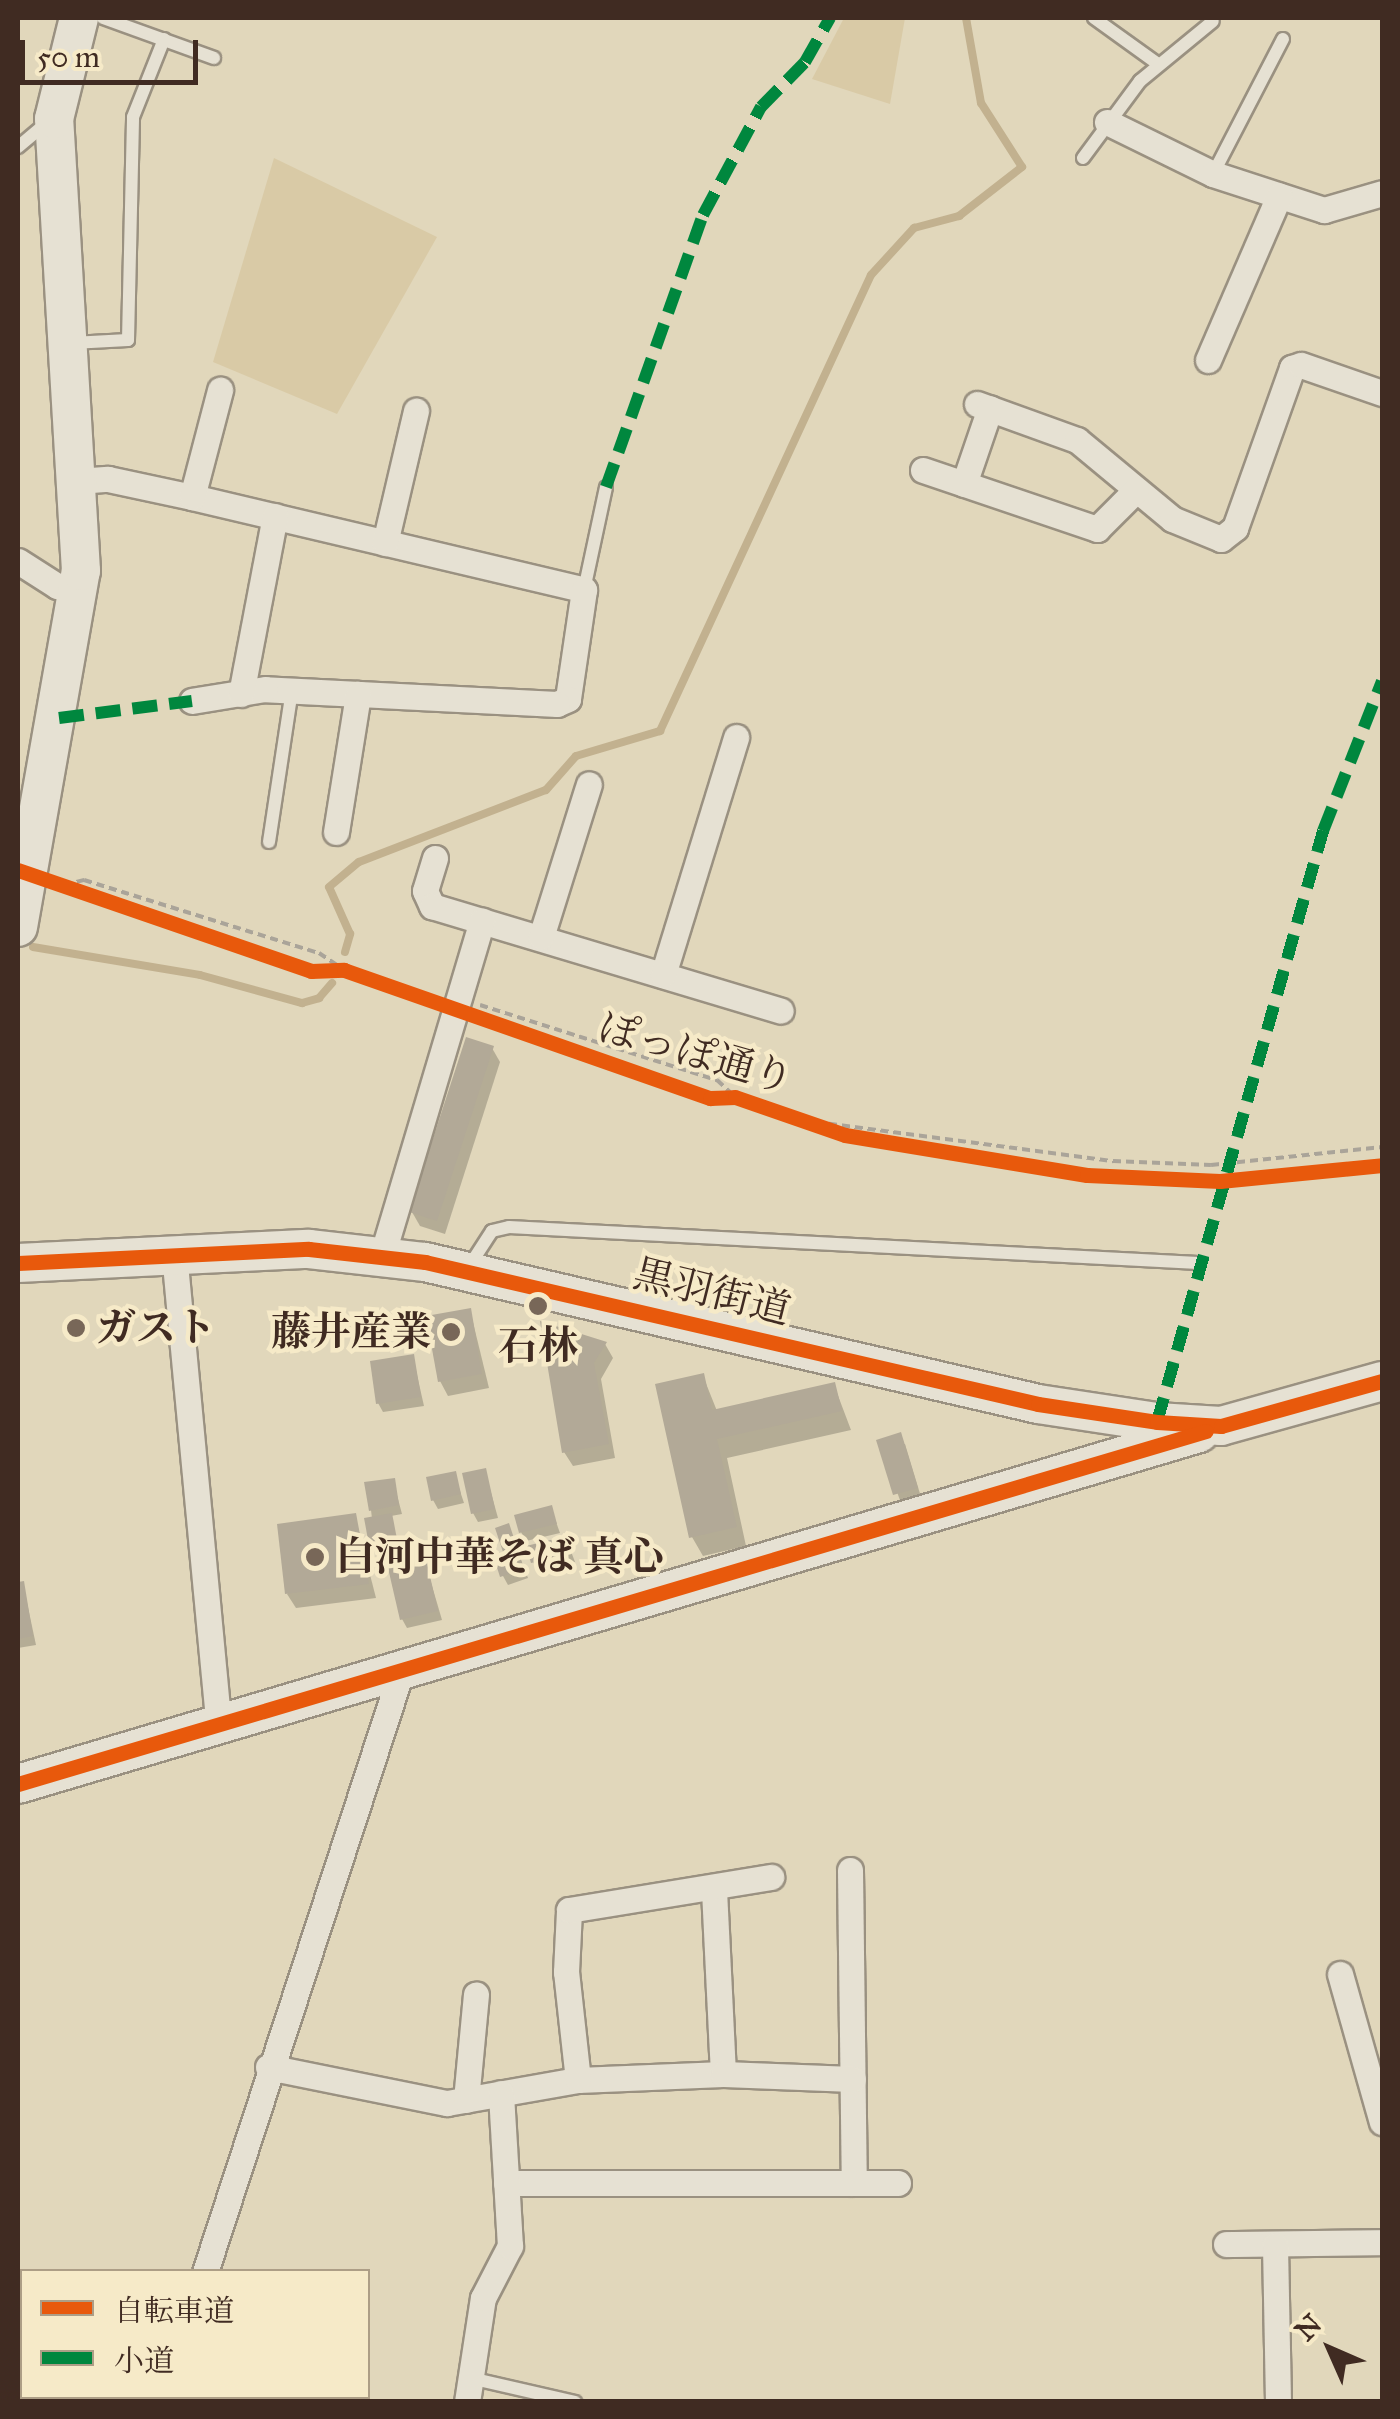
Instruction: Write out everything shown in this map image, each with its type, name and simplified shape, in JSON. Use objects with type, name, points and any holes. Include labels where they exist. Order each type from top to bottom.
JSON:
[{"type":"street","points":[[18,927],[79,589],[77,481],[54,120],[80,18]]},
{"type":"street","points":[[1107,122],[1213,174],[1324,210],[1382,193]]},
{"type":"street","points":[[1208,360],[1279,196]]},
{"type":"street","points":[[964,484],[984,406],[1077,440],[1172,519],[1209,536],[1228,536],[1292,368],[1382,393]]},
{"type":"street","points":[[192,497],[220,390]]},
{"type":"street","points":[[385,542],[416,411]]},
{"type":"street","points":[[923,470],[1097,529],[1136,490]]},
{"type":"street","points":[[77,481],[108,480],[192,497],[584,590],[568,699],[557,704],[292,690],[192,701]]},
{"type":"street","points":[[241,694],[274,516]]},
{"type":"street","points":[[18,561],[58,586],[79,589]]},
{"type":"street","points":[[336,832],[358,694]]},
{"type":"street","points":[[662,975],[736,736]]},
{"type":"street","points":[[542,937],[589,784]]},
{"type":"street","points":[[435,858],[427,900],[482,921],[781,1011]]},
{"type":"street","points":[[382,1256],[462,1008],[482,921]]},
{"type":"street","name":"黒羽街道","points":[[18,1263],[309,1249],[382,1256],[468,1268],[1038,1404],[1221,1426],[1382,1381]]},
{"type":"street","points":[[174,1253],[219,1727]]},
{"type":"street","points":[[18,1784],[1221,1426]]},
{"type":"street","points":[[206,2269],[268,2067],[402,1669]]},
{"type":"street","points":[[850,1870],[854,2183]]},
{"type":"street","points":[[578,2080],[566,1972],[569,1910],[771,1877]]},
{"type":"street","points":[[714,1889],[723,2074]]},
{"type":"street","points":[[1340,1974],[1382,2122]]},
{"type":"street","points":[[466,2100],[476,1994]]},
{"type":"street","points":[[268,2067],[447,2103],[578,2080],[723,2074],[853,2079]]},
{"type":"street","points":[[469,2390],[483,2298],[510,2246],[501,2094]]},
{"type":"street","points":[[506,2184],[898,2183]]},
{"type":"street","points":[[1226,2244],[1382,2242]]},
{"type":"street","points":[[1275,2245],[1278,2402]]},
{"type":"lane","points":[[103,18],[214,58]]},
{"type":"lane","points":[[1094,18],[1158,64]]},
{"type":"lane","points":[[1083,158],[1107,122],[1158,64],[1213,21]]},
{"type":"lane","points":[[1213,174],[1283,39]]},
{"type":"lane","points":[[68,343],[128,340],[133,117],[164,40]]},
{"type":"lane","points":[[18,146],[54,120]]},
{"type":"lane","points":[[584,590],[606,487]]},
{"type":"lane","points":[[270,842],[292,690]]},
{"type":"lane","points":[[468,1268],[492,1231],[509,1227],[1198,1263]]},
{"type":"lane","points":[[469,2390],[575,2402]]},
{"type":"path","points":[[27,873],[64,885],[80,896],[312,971],[344,970],[361,975]]},
{"type":"path","points":[[808,1119],[1113,1161],[1211,1164],[1382,1147]]},
{"type":"shaded area","points":[[844,18],[905,18],[890,104],[812,79]]},
{"type":"shaded area","points":[[274,158],[437,237],[337,414],[213,362]]},
{"type":"building","points":[[466,1037],[494,1046],[437,1221],[409,1212]]},
{"type":"building","points":[[471,1308],[482,1374],[438,1382],[426,1316]]},
{"type":"building","points":[[540,1321],[607,1342],[594,1363],[609,1444],[562,1453]]},
{"type":"building","points":[[414,1354],[421,1397],[376,1404],[370,1361]]},
{"type":"building","points":[[704,1373],[712,1410],[835,1382],[842,1411],[717,1439],[737,1527],[689,1538],[655,1384]]},
{"type":"building","points":[[901,1432],[918,1488],[893,1495],[876,1440]]},
{"type":"building","points":[[486,1468],[495,1509],[471,1514],[462,1473]]},
{"type":"building","points":[[456,1471],[461,1494],[431,1501],[426,1477]]},
{"type":"building","points":[[395,1478],[399,1505],[369,1511],[364,1482]]},
{"type":"building","points":[[552,1505],[557,1524],[519,1533],[514,1515]]},
{"type":"building","points":[[356,1513],[369,1584],[285,1594],[277,1524]]},
{"type":"building","points":[[392,1513],[397,1539],[369,1545],[364,1518]]},
{"type":"building","points":[[509,1523],[524,1569],[500,1577],[495,1561],[505,1558],[495,1528]]},
{"type":"building","points":[[567,1536],[571,1553],[531,1563],[526,1546]]},
{"type":"building","points":[[426,1559],[438,1611],[400,1620],[388,1568]]},
{"type":"building","points":[[24,1581],[33,1636],[18,1639],[18,1582]]},
{"type":"waterway","points":[[345,952],[350,934],[329,887],[359,862],[546,790],[576,756],[660,731],[871,275],[914,228],[959,216],[1022,167],[981,103],[966,18]]},
{"type":"waterway","points":[[33,947],[200,975],[302,1003],[319,998],[332,983]]},
{"type":"marked path","points":[[606,487],[703,215],[761,107],[805,62],[830,18]]},
{"type":"marked path","points":[[1157,1422],[1323,831],[1382,681]]},
{"type":"marked path","points":[[59,718],[192,701]]},
{"type":"cycle path","name":"ぽっぽ通り","points":[[18,870],[311,971],[344,970],[710,1098],[735,1097],[845,1135],[1087,1175],[1220,1181],[1382,1165]]},
{"type":"cycle path","points":[[18,1263],[309,1249],[425,1262],[1038,1404],[1157,1422],[1221,1426],[1382,1381]]},
{"type":"cycle path","points":[[18,1784],[1206,1431]]},
{"type":"place","name":"石林","points":[[538,1306]]},
{"type":"place","name":"ガスト","points":[[76,1328]]},
{"type":"place","name":"藤井産業","points":[[451,1332]]},
{"type":"place","name":"白河中華そば 真心","points":[[315,1557]]}]
